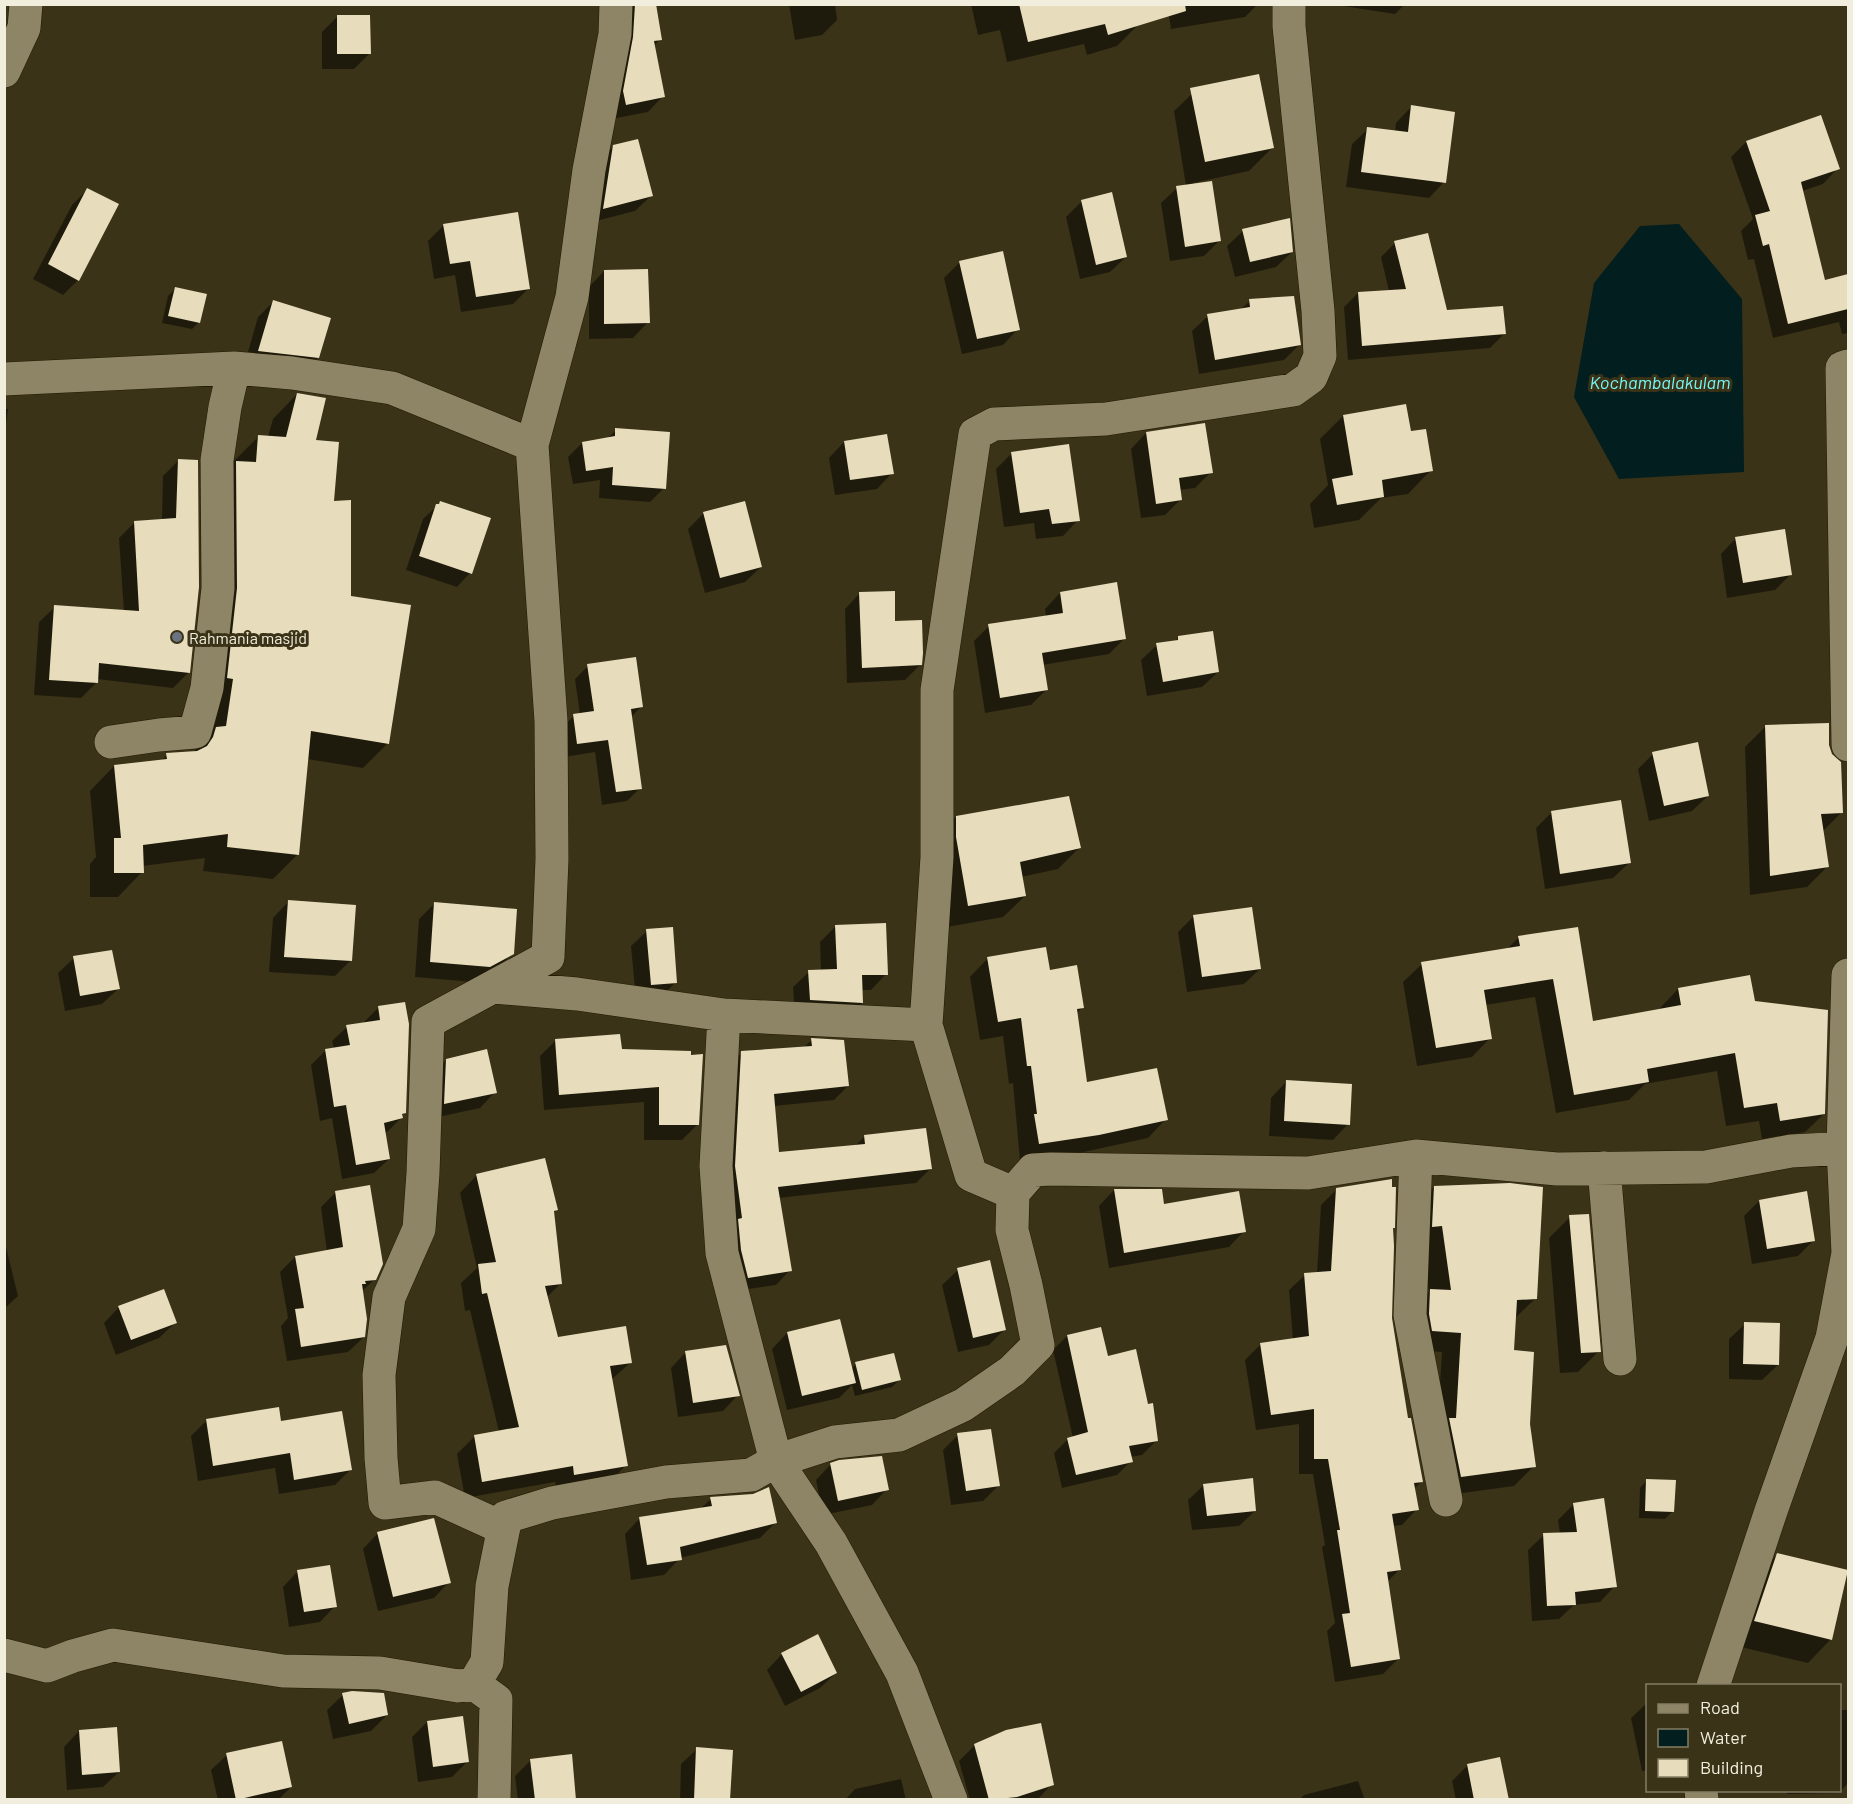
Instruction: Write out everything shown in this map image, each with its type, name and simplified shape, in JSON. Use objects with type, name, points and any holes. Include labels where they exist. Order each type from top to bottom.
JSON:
[{"type":"street","points":[[4,71],[24,28],[26,4]]},
{"type":"street","points":[[503,1528],[435,1497],[385,1503],[381,1458],[379,1375],[389,1297],[419,1229],[428,1022],[548,957],[552,859],[551,721],[532,445],[572,297],[589,170],[615,34],[616,4]]},
{"type":"street","points":[[1013,1193],[971,1175],[926,1025],[937,857],[937,690],[975,434],[994,424],[1106,419],[1293,390],[1311,377],[1320,356],[1318,311],[1290,38],[1289,4]]},
{"type":"street","points":[[1848,366],[1842,368],[1848,745]]},
{"type":"street","points":[[4,379],[234,368],[292,373],[392,388],[532,445]]},
{"type":"street","points":[[111,742],[195,732],[207,687],[218,588],[218,460],[225,407],[234,368]]},
{"type":"street","points":[[1714,1684],[1832,1338],[1848,1253],[1846,1148],[1848,975]]},
{"type":"street","points":[[494,987],[577,994],[724,1015],[926,1025]]},
{"type":"street","points":[[724,1015],[716,1166],[722,1253],[776,1461],[831,1543],[902,1673],[951,1800]]},
{"type":"street","points":[[474,1684],[487,1662],[492,1586],[506,1517],[552,1503],[666,1482],[750,1475],[776,1461],[835,1442],[899,1435],[963,1405],[1012,1371],[1038,1345],[1012,1230],[1013,1193],[1033,1170],[1051,1168],[1308,1173],[1416,1156],[1557,1169],[1706,1167],[1791,1151],[1846,1148]]},
{"type":"street","points":[[1416,1156],[1410,1315],[1446,1500]]},
{"type":"street","points":[[1604,1168],[1620,1359]]},
{"type":"street","points":[[4,1655],[47,1666],[113,1644],[284,1671],[380,1673],[458,1686],[474,1684],[496,1700],[494,1800]]},
{"type":"water","name":"Kochambalakulam","points":[[1679,224],[1742,299],[1744,472],[1619,479],[1574,397],[1594,283],[1640,226]]},
{"type":"building","points":[[635,4],[656,4],[662,40],[654,41],[665,97],[626,105],[623,91],[633,37]]},
{"type":"building","points":[[1019,4],[1185,4],[1186,11],[1108,35],[1105,24],[1028,42]]},
{"type":"building","points":[[337,15],[370,15],[371,54],[337,54]]},
{"type":"building","points":[[1259,74],[1274,148],[1205,162],[1190,88]]},
{"type":"building","points":[[1411,105],[1455,112],[1446,183],[1361,172],[1367,127],[1408,132]]},
{"type":"building","points":[[1821,115],[1840,169],[1801,182],[1825,280],[1848,274],[1848,309],[1788,324],[1769,244],[1763,246],[1755,215],[1770,211],[1746,141]]},
{"type":"building","points":[[638,139],[653,196],[603,209],[613,145]]},
{"type":"building","points":[[1212,181],[1221,241],[1185,247],[1176,186]]},
{"type":"building","points":[[87,188],[119,204],[79,281],[48,264]]},
{"type":"building","points":[[1112,192],[1127,257],[1096,265],[1081,200]]},
{"type":"building","points":[[518,212],[530,289],[476,297],[470,261],[450,264],[443,224]]},
{"type":"building","points":[[1290,218],[1293,252],[1250,262],[1242,229]]},
{"type":"building","points":[[1428,233],[1447,310],[1503,306],[1506,334],[1362,346],[1358,292],[1406,289],[1394,241]]},
{"type":"building","points":[[1003,251],[1020,330],[977,339],[959,261]]},
{"type":"building","points":[[648,269],[650,323],[604,324],[604,270]]},
{"type":"building","points":[[175,287],[207,294],[200,323],[168,316]]},
{"type":"building","points":[[1294,296],[1301,345],[1215,360],[1207,314],[1250,307],[1249,299]]},
{"type":"building","points":[[273,300],[331,318],[319,358],[258,351]]},
{"type":"building","points":[[297,393],[326,398],[316,440],[339,442],[334,501],[351,500],[351,596],[411,605],[389,744],[311,731],[299,855],[227,847],[228,834],[143,845],[144,873],[114,873],[114,838],[121,838],[114,765],[167,759],[166,753],[197,751],[207,746],[216,727],[226,726],[233,679],[227,678],[237,588],[236,461],[256,462],[258,435],[286,437]]},
{"type":"building","points":[[1406,404],[1411,431],[1426,429],[1433,471],[1382,480],[1384,497],[1337,505],[1332,479],[1353,475],[1343,415]]},
{"type":"building","points":[[1205,423],[1213,473],[1179,478],[1182,500],[1156,504],[1146,432]]},
{"type":"building","points":[[615,428],[670,432],[666,489],[612,485],[613,467],[586,471],[582,442],[615,436]]},
{"type":"building","points":[[887,434],[894,474],[850,480],[844,441]]},
{"type":"building","points":[[1069,444],[1080,521],[1052,524],[1049,509],[1020,513],[1011,452]]},
{"type":"building","points":[[178,459],[198,460],[199,587],[190,673],[99,663],[98,683],[49,680],[54,605],[139,611],[134,521],[176,518]]},
{"type":"building","points":[[440,501],[491,518],[472,574],[419,556],[436,504]]},
{"type":"building","points":[[745,501],[762,567],[720,578],[703,512]]},
{"type":"building","points":[[1785,529],[1792,575],[1743,583],[1735,537]]},
{"type":"building","points":[[1117,582],[1126,639],[1042,653],[1048,690],[1000,698],[988,624],[1063,613],[1060,592]]},
{"type":"building","points":[[895,591],[895,621],[922,620],[922,665],[862,668],[859,592]]},
{"type":"building","points":[[1213,631],[1219,672],[1163,682],[1156,643],[1178,640],[1178,636]]},
{"type":"building","points":[[636,657],[643,707],[631,709],[642,789],[616,792],[608,740],[577,744],[573,714],[594,711],[587,664]]},
{"type":"building","points":[[1829,723],[1829,745],[1832,754],[1841,762],[1843,813],[1821,814],[1829,867],[1770,876],[1765,725]]},
{"type":"building","points":[[1698,742],[1709,796],[1664,806],[1652,752]]},
{"type":"building","points":[[1069,796],[1081,848],[1020,862],[1026,896],[968,906],[956,837],[956,816]]},
{"type":"building","points":[[1621,800],[1631,863],[1560,874],[1551,811]]},
{"type":"building","points":[[288,900],[356,905],[352,961],[284,957]]},
{"type":"building","points":[[434,902],[517,909],[514,954],[490,967],[430,962]]},
{"type":"building","points":[[1252,907],[1261,969],[1202,977],[1193,915]]},
{"type":"building","points":[[886,923],[888,975],[862,975],[863,1003],[810,1000],[808,970],[837,969],[835,925]]},
{"type":"building","points":[[673,927],[677,983],[651,985],[646,929]]},
{"type":"building","points":[[1578,927],[1593,1021],[1681,1005],[1678,988],[1750,975],[1755,1001],[1828,1010],[1825,1114],[1780,1121],[1777,1103],[1744,1108],[1735,1053],[1647,1069],[1649,1082],[1574,1095],[1553,979],[1484,990],[1492,1039],[1436,1048],[1421,962],[1520,946],[1518,936]]},
{"type":"building","points":[[1046,947],[1050,970],[1077,965],[1084,1008],[1077,1009],[1087,1082],[1157,1068],[1168,1120],[1099,1135],[1039,1144],[1034,1114],[1037,1114],[1031,1066],[1027,1066],[1021,1018],[998,1022],[987,957]]},
{"type":"building","points":[[112,950],[120,989],[80,996],[73,956]]},
{"type":"building","points":[[405,1002],[409,1024],[406,1113],[402,1114],[403,1118],[384,1123],[390,1159],[356,1165],[346,1105],[334,1107],[325,1049],[350,1045],[346,1025],[380,1020],[378,1006]]},
{"type":"building","points":[[620,1034],[622,1049],[691,1051],[691,1055],[703,1054],[699,1125],[659,1125],[659,1087],[559,1095],[555,1039]]},
{"type":"building","points":[[811,1038],[844,1040],[849,1086],[774,1094],[779,1152],[865,1144],[864,1135],[926,1128],[932,1169],[778,1187],[792,1271],[748,1278],[741,1250],[738,1219],[742,1218],[735,1166],[741,1051],[812,1046]]},
{"type":"building","points":[[487,1049],[497,1093],[444,1104],[446,1059]]},
{"type":"building","points":[[1286,1080],[1352,1084],[1350,1125],[1284,1121]]},
{"type":"building","points":[[545,1158],[558,1210],[554,1211],[562,1284],[545,1286],[558,1337],[626,1326],[632,1363],[610,1366],[628,1466],[574,1475],[573,1466],[482,1482],[474,1435],[519,1427],[487,1293],[482,1294],[478,1264],[496,1262],[476,1174]]},
{"type":"building","points":[[1392,1179],[1392,1187],[1396,1187],[1392,1318],[1408,1418],[1411,1418],[1423,1482],[1414,1483],[1419,1510],[1392,1514],[1401,1570],[1387,1572],[1400,1659],[1351,1667],[1342,1614],[1350,1613],[1337,1530],[1340,1530],[1328,1459],[1314,1459],[1314,1409],[1271,1415],[1260,1343],[1309,1336],[1304,1273],[1331,1271],[1336,1188]]},
{"type":"building","points":[[1510,1183],[1543,1187],[1537,1299],[1517,1300],[1514,1350],[1534,1352],[1530,1424],[1536,1467],[1461,1477],[1449,1418],[1456,1418],[1461,1333],[1432,1331],[1429,1314],[1430,1289],[1451,1290],[1442,1226],[1432,1227],[1434,1186]]},
{"type":"building","points":[[370,1185],[383,1264],[376,1280],[365,1281],[366,1284],[362,1284],[367,1319],[365,1337],[301,1347],[295,1309],[304,1308],[295,1256],[343,1247],[335,1191]]},
{"type":"building","points":[[1114,1189],[1162,1189],[1164,1204],[1239,1191],[1246,1232],[1124,1253]]},
{"type":"building","points":[[1807,1191],[1815,1241],[1767,1249],[1759,1200]]},
{"type":"building","points":[[1589,1214],[1601,1352],[1581,1353],[1569,1215]]},
{"type":"building","points":[[990,1260],[1006,1330],[973,1338],[957,1268]]},
{"type":"building","points":[[164,1289],[177,1323],[131,1340],[118,1306]]},
{"type":"building","points":[[840,1319],[856,1383],[802,1396],[787,1332]]},
{"type":"building","points":[[1744,1322],[1780,1323],[1779,1365],[1743,1364]]},
{"type":"building","points":[[1101,1327],[1108,1356],[1136,1349],[1148,1404],[1153,1403],[1158,1441],[1129,1446],[1133,1462],[1076,1475],[1067,1438],[1088,1432],[1067,1335]]},
{"type":"building","points":[[726,1345],[740,1396],[693,1403],[685,1351]]},
{"type":"building","points":[[894,1353],[901,1380],[862,1390],[855,1362]]},
{"type":"building","points":[[279,1407],[281,1421],[342,1411],[352,1470],[294,1480],[290,1453],[213,1466],[206,1419]]},
{"type":"building","points":[[991,1429],[1000,1486],[966,1491],[957,1433]]},
{"type":"building","points":[[882,1456],[889,1490],[838,1501],[830,1463]]},
{"type":"building","points":[[1253,1478],[1256,1511],[1207,1516],[1203,1484]]},
{"type":"building","points":[[1646,1479],[1676,1480],[1674,1512],[1645,1511]]},
{"type":"building","points":[[769,1487],[777,1523],[680,1547],[682,1560],[647,1565],[639,1517],[712,1506],[710,1497],[753,1494]]},
{"type":"building","points":[[1604,1498],[1617,1587],[1575,1592],[1576,1605],[1547,1606],[1543,1533],[1577,1532],[1573,1503]]},
{"type":"building","points":[[434,1518],[451,1583],[393,1597],[377,1532]]},
{"type":"building","points":[[1777,1553],[1848,1570],[1832,1640],[1754,1621]]},
{"type":"building","points":[[330,1565],[337,1607],[304,1612],[297,1570]]},
{"type":"building","points":[[818,1634],[837,1673],[801,1692],[781,1653]]},
{"type":"building","points":[[352,1691],[384,1693],[388,1715],[349,1724],[342,1693]]},
{"type":"building","points":[[463,1716],[469,1762],[433,1767],[427,1721]]},
{"type":"building","points":[[1041,1723],[1054,1785],[1017,1797],[989,1800],[974,1744],[1006,1730]]},
{"type":"building","points":[[117,1727],[120,1772],[82,1775],[79,1730]]},
{"type":"building","points":[[282,1741],[292,1787],[236,1800],[226,1753]]},
{"type":"building","points":[[696,1747],[733,1750],[730,1800],[694,1800]]},
{"type":"building","points":[[572,1754],[576,1800],[535,1800],[530,1759]]},
{"type":"building","points":[[1500,1757],[1509,1800],[1474,1800],[1467,1764]]},
{"type":"place","name":"Rahmania masjid","points":[[177,637]]}]
